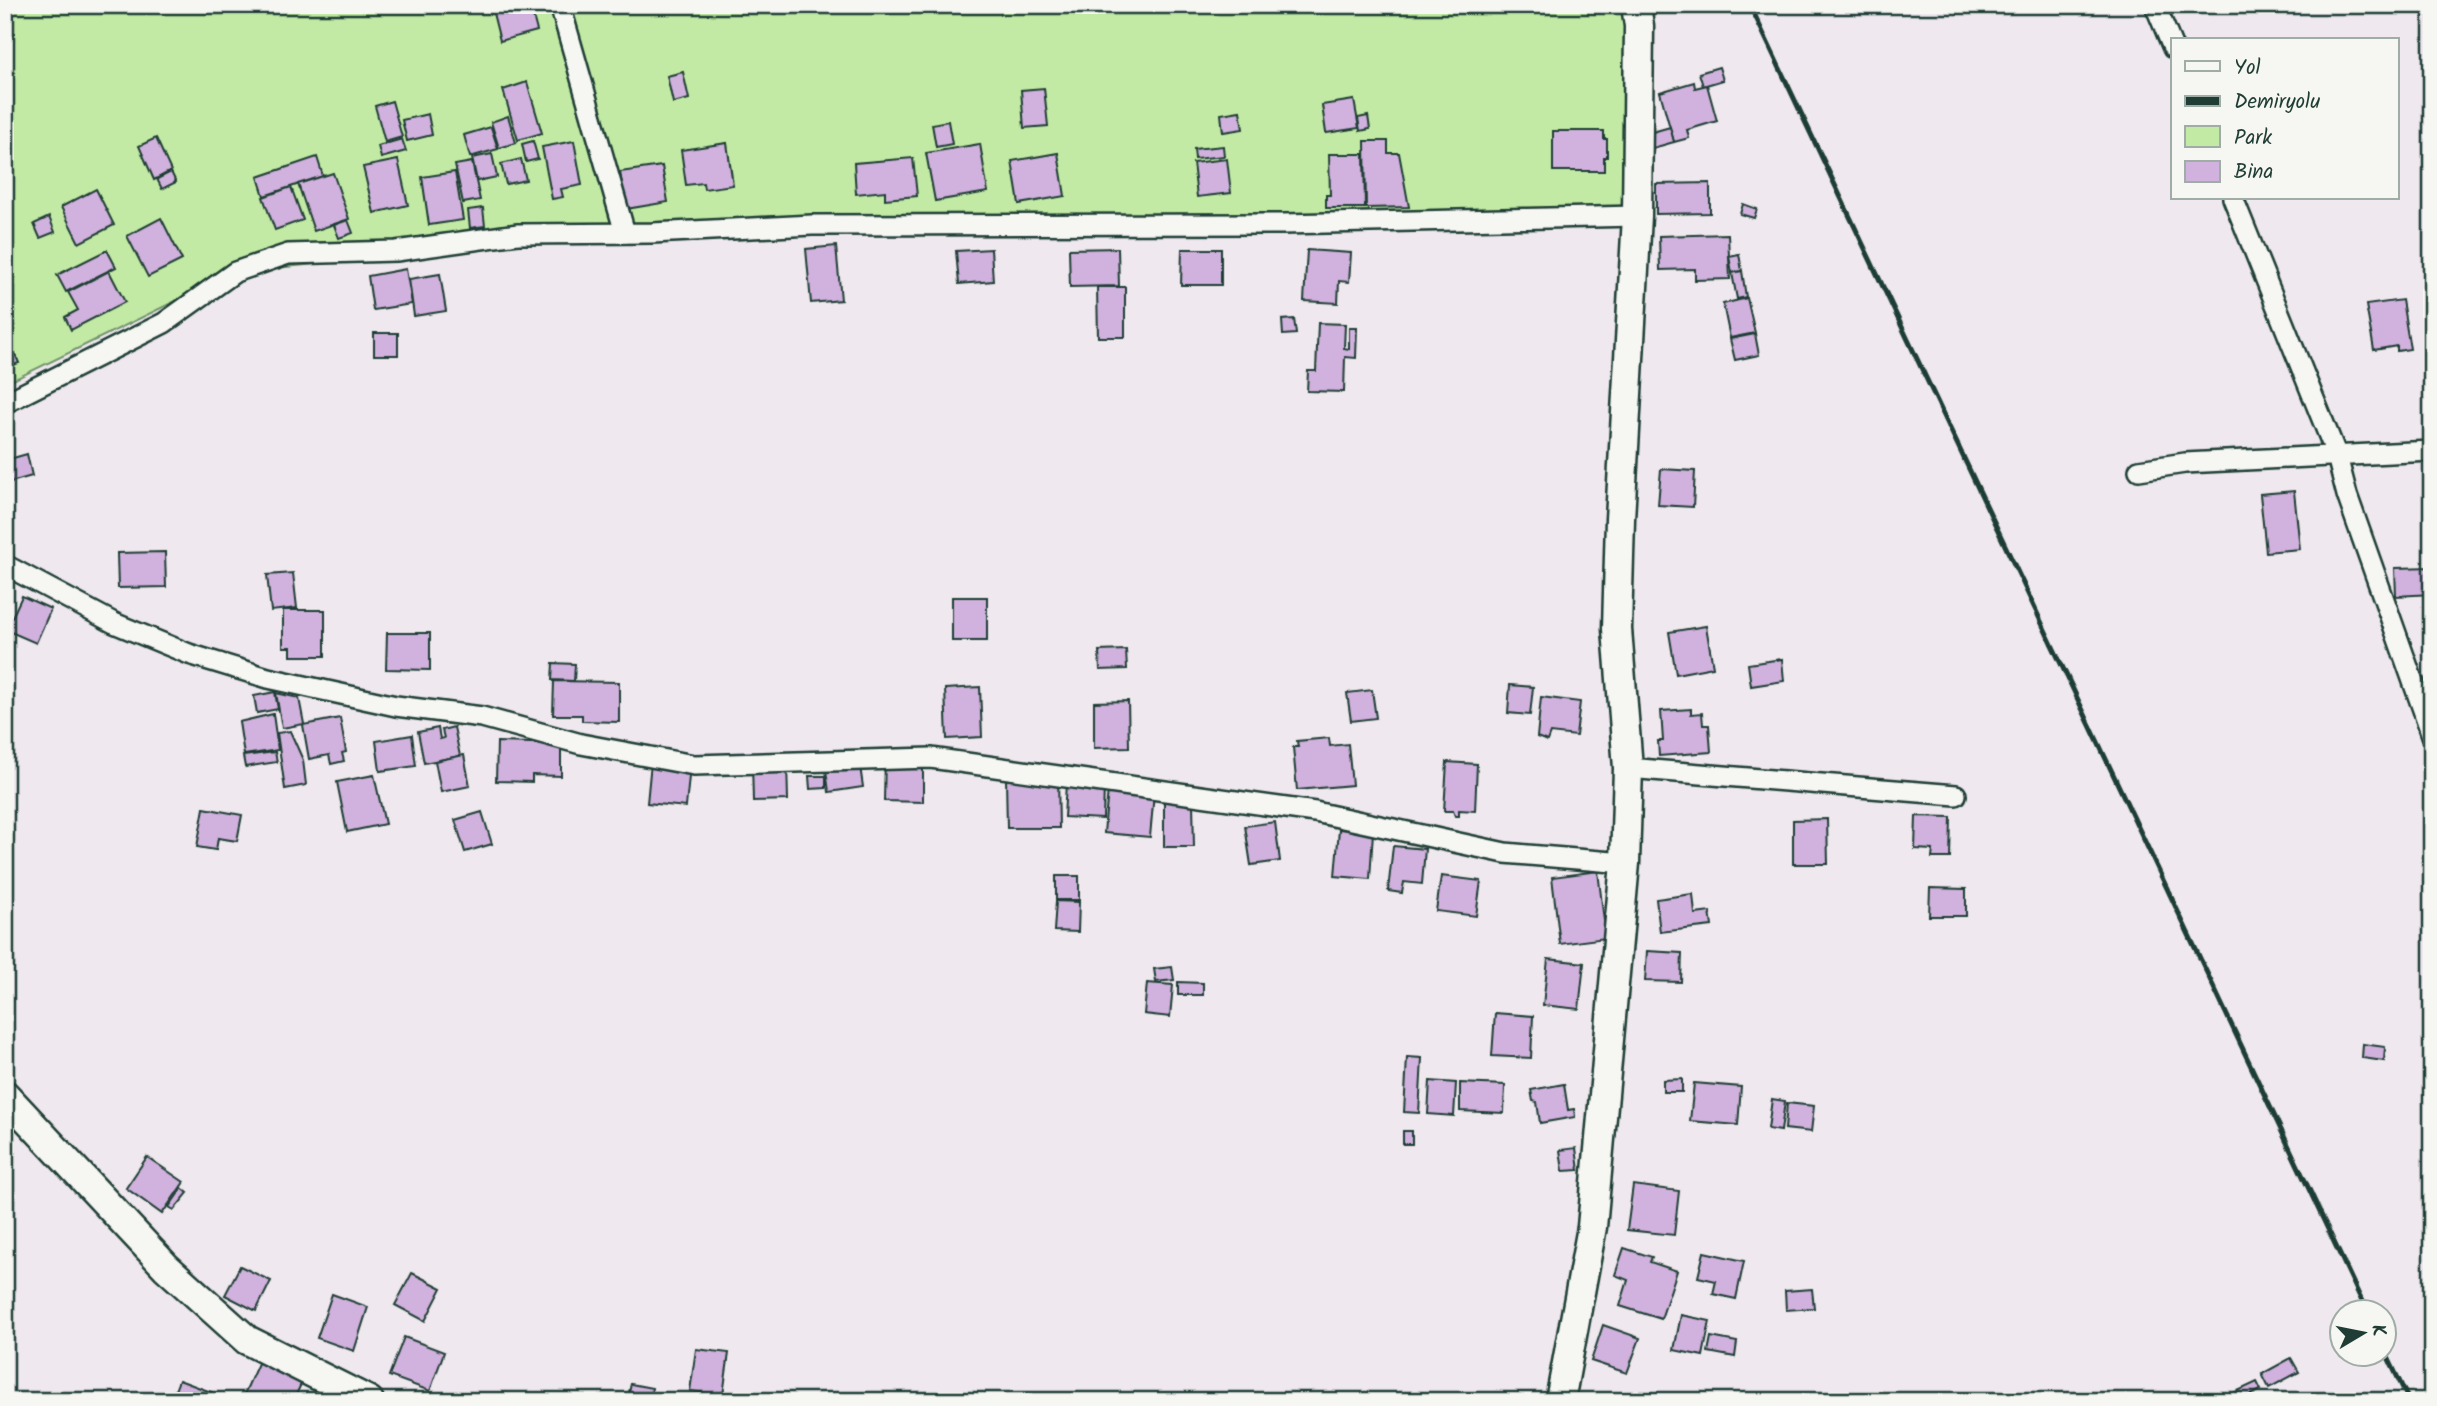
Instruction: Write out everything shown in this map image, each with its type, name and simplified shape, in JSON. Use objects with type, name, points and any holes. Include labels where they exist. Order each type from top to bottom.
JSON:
[{"type":"street","points":[[560,5],[625,233]]},
{"type":"street","points":[[1560,1401],[1592,1227],[1625,863],[1628,768],[1617,629],[1620,519],[1637,216],[1639,26],[1636,5]]},
{"type":"street","points":[[2155,5],[2171,43]]},
{"type":"street","points":[[2234,200],[2337,456],[2347,495],[2432,735]]},
{"type":"street","points":[[5,403],[164,323],[235,272],[288,254],[396,251],[518,234],[625,233],[812,225],[1269,224],[1637,216]]},
{"type":"street","points":[[2139,470],[2185,463],[2432,451]]},
{"type":"street","points":[[5,565],[114,623],[189,654],[268,678],[396,706],[482,717],[581,744],[694,765],[931,758],[1315,812],[1505,853],[1625,863]]},
{"type":"street","points":[[1628,768],[1956,795]]},
{"type":"street","points":[[5,1095],[166,1267],[247,1340],[369,1401]]},
{"type":"green space","points":[[5,5],[1630,5],[1637,216],[625,233],[235,272],[5,384]]},
{"type":"building","points":[[491,5],[530,5],[537,31],[500,41]]},
{"type":"building","points":[[1719,67],[1723,80],[1703,86],[1699,73]]},
{"type":"building","points":[[683,72],[689,99],[673,103],[667,76]]},
{"type":"building","points":[[527,82],[542,133],[518,140],[503,90]]},
{"type":"building","points":[[1694,82],[1695,88],[1707,85],[1717,121],[1687,130],[1689,138],[1674,142],[1660,92]]},
{"type":"building","points":[[1044,88],[1048,126],[1024,128],[1021,90]]},
{"type":"building","points":[[1354,100],[1359,128],[1326,133],[1322,105]]},
{"type":"building","points":[[392,101],[402,137],[385,142],[375,106]]},
{"type":"building","points":[[1240,111],[1243,129],[1223,132],[1221,114]]},
{"type":"building","points":[[428,114],[432,135],[407,141],[402,120]]},
{"type":"building","points":[[508,116],[516,143],[499,148],[491,122]]},
{"type":"building","points":[[1368,116],[1370,129],[1360,131],[1358,118]]},
{"type":"building","points":[[948,121],[952,144],[936,147],[932,124]]},
{"type":"building","points":[[491,127],[498,149],[470,157],[464,135]]},
{"type":"building","points":[[1670,127],[1674,142],[1653,148],[1649,133]]},
{"type":"building","points":[[1553,131],[1604,131],[1607,157],[1604,157],[1604,171],[1553,171]]},
{"type":"building","points":[[156,138],[171,171],[154,180],[139,146]]},
{"type":"building","points":[[402,139],[406,151],[381,158],[378,146]]},
{"type":"building","points":[[533,141],[538,159],[526,162],[522,144]]},
{"type":"building","points":[[574,141],[582,185],[561,189],[563,197],[552,199],[542,147]]},
{"type":"building","points":[[1365,141],[1388,141],[1388,153],[1399,153],[1409,207],[1366,208]]},
{"type":"building","points":[[727,143],[733,185],[704,189],[703,183],[686,185],[681,150]]},
{"type":"building","points":[[980,144],[988,192],[935,201],[926,153]]},
{"type":"building","points":[[1223,146],[1224,156],[1195,159],[1194,149]]},
{"type":"building","points":[[1058,153],[1065,196],[1019,204],[1012,161]]},
{"type":"building","points":[[492,154],[497,177],[477,181],[472,158]]},
{"type":"building","points":[[1329,154],[1364,154],[1365,208],[1326,208],[1326,195],[1330,195]]},
{"type":"building","points":[[317,157],[323,176],[264,196],[258,177]]},
{"type":"building","points":[[913,158],[917,196],[885,199],[885,191],[856,194],[854,163]]},
{"type":"building","points":[[521,159],[526,180],[506,184],[501,164]]},
{"type":"building","points":[[1227,159],[1231,193],[1197,197],[1193,163]]},
{"type":"building","points":[[398,160],[408,205],[374,213],[363,167]]},
{"type":"building","points":[[472,162],[480,200],[463,203],[455,165]]},
{"type":"building","points":[[662,166],[668,202],[626,209],[620,172]]},
{"type":"building","points":[[171,172],[176,182],[162,189],[157,179]]},
{"type":"building","points":[[455,172],[463,220],[429,225],[422,177]]},
{"type":"building","points":[[333,173],[349,219],[314,231],[298,184]]},
{"type":"building","points":[[1710,183],[1710,213],[1656,214],[1656,184]]},
{"type":"building","points":[[291,187],[303,220],[275,230],[263,197]]},
{"type":"building","points":[[96,189],[114,225],[79,243],[61,207]]},
{"type":"building","points":[[1743,204],[1757,209],[1754,218],[1740,214]]},
{"type":"building","points":[[483,208],[485,226],[470,228],[468,210]]},
{"type":"building","points":[[49,217],[55,232],[40,238],[34,224]]},
{"type":"building","points":[[161,218],[182,260],[148,277],[127,236]]},
{"type":"building","points":[[348,220],[353,233],[339,238],[334,225]]},
{"type":"building","points":[[1728,234],[1730,279],[1695,280],[1695,269],[1660,270],[1659,236]]},
{"type":"building","points":[[836,246],[841,300],[811,303],[806,249]]},
{"type":"building","points":[[1118,248],[1119,286],[1070,287],[1069,249]]},
{"type":"building","points":[[991,249],[993,281],[959,284],[956,251]]},
{"type":"building","points":[[1182,249],[1221,249],[1221,285],[1181,285]]},
{"type":"building","points":[[107,250],[116,267],[66,292],[57,275]]},
{"type":"building","points":[[1307,250],[1351,253],[1349,282],[1339,281],[1338,303],[1304,301]]},
{"type":"building","points":[[1739,254],[1742,271],[1732,273],[1729,256]]},
{"type":"building","points":[[406,269],[412,304],[373,310],[368,276]]},
{"type":"building","points":[[109,271],[125,302],[71,330],[65,317],[78,310],[68,292]]},
{"type":"building","points":[[1742,271],[1746,297],[1737,299],[1732,273]]},
{"type":"building","points":[[440,274],[446,311],[414,316],[409,279]]},
{"type":"building","points":[[1097,287],[1125,287],[1125,337],[1098,337]]},
{"type":"building","points":[[1747,298],[1755,333],[1730,338],[1723,304]]},
{"type":"building","points":[[2402,300],[2410,349],[2397,351],[2397,346],[2374,350],[2366,305]]},
{"type":"building","points":[[1294,319],[1296,334],[1283,335],[1282,320]]},
{"type":"building","points":[[1318,323],[1345,324],[1344,348],[1349,349],[1349,328],[1357,328],[1356,358],[1345,357],[1344,392],[1307,391],[1308,371],[1316,371]]},
{"type":"building","points":[[5,331],[19,363],[5,368]]},
{"type":"building","points":[[374,333],[398,333],[398,355],[374,355]]},
{"type":"building","points":[[1755,334],[1759,355],[1735,360],[1730,339]]},
{"type":"building","points":[[27,454],[32,476],[11,482],[6,460]]},
{"type":"building","points":[[1661,469],[1695,471],[1693,507],[1658,505]]},
{"type":"building","points":[[2294,491],[2300,549],[2266,552],[2260,494]]},
{"type":"building","points":[[165,552],[166,587],[118,588],[117,553]]},
{"type":"building","points":[[2432,567],[2432,594],[2396,596],[2395,568]]},
{"type":"building","points":[[293,573],[297,608],[271,611],[267,575]]},
{"type":"building","points":[[22,596],[51,609],[36,643],[6,630]]},
{"type":"building","points":[[952,597],[987,597],[987,641],[952,641]]},
{"type":"building","points":[[283,610],[325,610],[325,656],[291,656],[291,647],[283,647]]},
{"type":"building","points":[[1706,626],[1713,667],[1676,674],[1669,632]]},
{"type":"building","points":[[387,633],[430,633],[430,670],[386,669]]},
{"type":"building","points":[[1126,650],[1127,669],[1100,670],[1099,651]]},
{"type":"building","points":[[1782,659],[1784,681],[1751,686],[1748,664]]},
{"type":"building","points":[[553,663],[575,664],[574,681],[552,680]]},
{"type":"building","points":[[554,681],[619,682],[619,722],[582,721],[582,715],[553,715]]},
{"type":"building","points":[[1510,685],[1533,687],[1530,715],[1508,713]]},
{"type":"building","points":[[980,687],[982,737],[947,739],[945,689]]},
{"type":"building","points":[[1372,690],[1376,718],[1351,721],[1347,693]]},
{"type":"building","points":[[275,692],[278,709],[257,713],[254,696]]},
{"type":"building","points":[[276,693],[299,698],[304,724],[282,728]]},
{"type":"building","points":[[1541,697],[1580,702],[1576,736],[1550,733],[1547,741],[1537,737]]},
{"type":"building","points":[[1128,701],[1129,747],[1094,748],[1094,702]]},
{"type":"building","points":[[1691,709],[1691,714],[1702,713],[1703,725],[1709,725],[1711,752],[1659,756],[1658,741],[1663,741],[1661,711]]},
{"type":"building","points":[[273,714],[278,750],[244,755],[239,722]]},
{"type":"building","points":[[340,718],[346,752],[342,753],[344,761],[331,764],[329,755],[309,759],[303,725]]},
{"type":"building","points":[[454,727],[460,756],[424,763],[418,732],[438,728],[440,739],[444,738],[442,730]]},
{"type":"building","points":[[290,731],[303,760],[306,785],[285,789],[277,733]]},
{"type":"building","points":[[412,735],[416,766],[380,771],[376,741]]},
{"type":"building","points":[[1329,738],[1330,746],[1348,744],[1352,785],[1297,790],[1293,747],[1298,747],[1297,741]]},
{"type":"building","points":[[497,742],[561,744],[561,776],[532,775],[532,782],[496,781]]},
{"type":"building","points":[[275,752],[277,762],[245,767],[243,756]]},
{"type":"building","points":[[464,755],[470,786],[441,792],[435,761]]},
{"type":"building","points":[[885,757],[923,758],[923,802],[884,801]]},
{"type":"building","points":[[859,759],[863,787],[829,792],[825,763]]},
{"type":"building","points":[[787,761],[788,800],[753,801],[752,762]]},
{"type":"building","points":[[651,762],[690,766],[686,807],[647,803]]},
{"type":"building","points":[[1447,762],[1477,764],[1475,811],[1459,810],[1459,816],[1455,816],[1453,811],[1444,811]]},
{"type":"building","points":[[374,775],[385,824],[347,832],[337,782]]},
{"type":"building","points":[[809,776],[826,776],[826,788],[810,789]]},
{"type":"building","points":[[1058,777],[1059,828],[1007,828],[1006,778]]},
{"type":"building","points":[[1066,783],[1104,785],[1103,819],[1064,817]]},
{"type":"building","points":[[1108,789],[1154,793],[1150,837],[1104,833]]},
{"type":"building","points":[[1164,802],[1193,802],[1194,847],[1164,847]]},
{"type":"building","points":[[204,808],[242,815],[237,841],[218,838],[216,850],[197,847]]},
{"type":"building","points":[[482,812],[492,844],[465,852],[455,820]]},
{"type":"building","points":[[1916,816],[1951,817],[1950,858],[1932,858],[1933,850],[1915,849]]},
{"type":"building","points":[[1827,819],[1828,864],[1793,864],[1793,820]]},
{"type":"building","points":[[1275,822],[1280,861],[1251,865],[1245,826]]},
{"type":"building","points":[[1339,829],[1373,832],[1370,879],[1335,876]]},
{"type":"building","points":[[1393,846],[1425,849],[1422,884],[1404,882],[1402,893],[1388,891]]},
{"type":"building","points":[[1598,871],[1606,938],[1560,944],[1552,877]]},
{"type":"building","points":[[1056,876],[1079,876],[1079,900],[1056,900]]},
{"type":"building","points":[[1441,876],[1481,881],[1476,916],[1436,911]]},
{"type":"building","points":[[1930,888],[1966,889],[1966,916],[1929,916]]},
{"type":"building","points":[[1693,894],[1695,914],[1710,912],[1712,926],[1660,932],[1656,899]]},
{"type":"building","points":[[1056,901],[1079,902],[1078,932],[1054,931]]},
{"type":"building","points":[[1647,951],[1682,953],[1681,982],[1645,981]]},
{"type":"building","points":[[1548,959],[1584,963],[1579,1009],[1543,1005]]},
{"type":"building","points":[[1172,967],[1174,980],[1156,982],[1154,969]]},
{"type":"building","points":[[1178,982],[1203,983],[1203,995],[1178,995]]},
{"type":"building","points":[[1147,983],[1173,985],[1170,1017],[1144,1014]]},
{"type":"building","points":[[1495,1013],[1533,1016],[1531,1058],[1492,1056]]},
{"type":"building","points":[[2363,1044],[2385,1047],[2384,1061],[2362,1058]]},
{"type":"building","points":[[1407,1057],[1422,1058],[1419,1113],[1404,1112]]},
{"type":"building","points":[[1682,1079],[1682,1092],[1663,1092],[1663,1080]]},
{"type":"building","points":[[1430,1081],[1456,1083],[1454,1116],[1428,1114]]},
{"type":"building","points":[[1460,1083],[1505,1085],[1504,1113],[1460,1111]]},
{"type":"building","points":[[1694,1083],[1741,1087],[1738,1125],[1690,1121]]},
{"type":"building","points":[[1564,1084],[1568,1110],[1574,1109],[1575,1117],[1540,1123],[1537,1102],[1533,1101],[1531,1090]]},
{"type":"building","points":[[1772,1099],[1785,1101],[1781,1131],[1768,1129]]},
{"type":"building","points":[[1787,1103],[1814,1106],[1811,1132],[1785,1129]]},
{"type":"building","points":[[1403,1131],[1412,1131],[1412,1144],[1403,1144]]},
{"type":"building","points":[[1576,1148],[1579,1170],[1563,1171],[1560,1150]]},
{"type":"building","points":[[147,1157],[184,1182],[162,1214],[126,1188]]},
{"type":"building","points":[[1633,1185],[1679,1191],[1674,1235],[1627,1230]]},
{"type":"building","points":[[182,1188],[188,1193],[174,1210],[169,1207]]},
{"type":"building","points":[[1624,1248],[1652,1257],[1650,1262],[1677,1271],[1661,1319],[1620,1306],[1628,1280],[1615,1275]]},
{"type":"building","points":[[1704,1252],[1744,1261],[1736,1299],[1713,1294],[1716,1281],[1698,1277]]},
{"type":"building","points":[[240,1266],[271,1281],[256,1311],[225,1295]]},
{"type":"building","points":[[412,1273],[442,1288],[425,1321],[395,1305]]},
{"type":"building","points":[[1812,1289],[1814,1308],[1786,1310],[1785,1291]]},
{"type":"building","points":[[332,1294],[368,1307],[354,1351],[317,1338]]},
{"type":"building","points":[[1681,1315],[1710,1321],[1703,1356],[1674,1350]]},
{"type":"building","points":[[1603,1325],[1640,1338],[1627,1373],[1591,1361]]},
{"type":"building","points":[[404,1337],[444,1352],[430,1391],[389,1376]]},
{"type":"building","points":[[1711,1337],[1737,1342],[1735,1357],[1708,1352]]},
{"type":"building","points":[[696,1349],[729,1353],[723,1395],[690,1391]]},
{"type":"building","points":[[2291,1358],[2299,1372],[2269,1388],[2262,1374]]},
{"type":"building","points":[[259,1361],[303,1380],[293,1401],[241,1401]]},
{"type":"building","points":[[179,1380],[235,1401],[171,1401]]},
{"type":"building","points":[[2257,1382],[2261,1390],[2245,1398],[2247,1401],[2229,1401],[2227,1396]]},
{"type":"building","points":[[631,1384],[652,1388],[650,1401],[627,1401]]},
{"type":"railway","points":[[1750,5],[2360,1298]]},
{"type":"railway","points":[[2393,1368],[2409,1401]]}]
